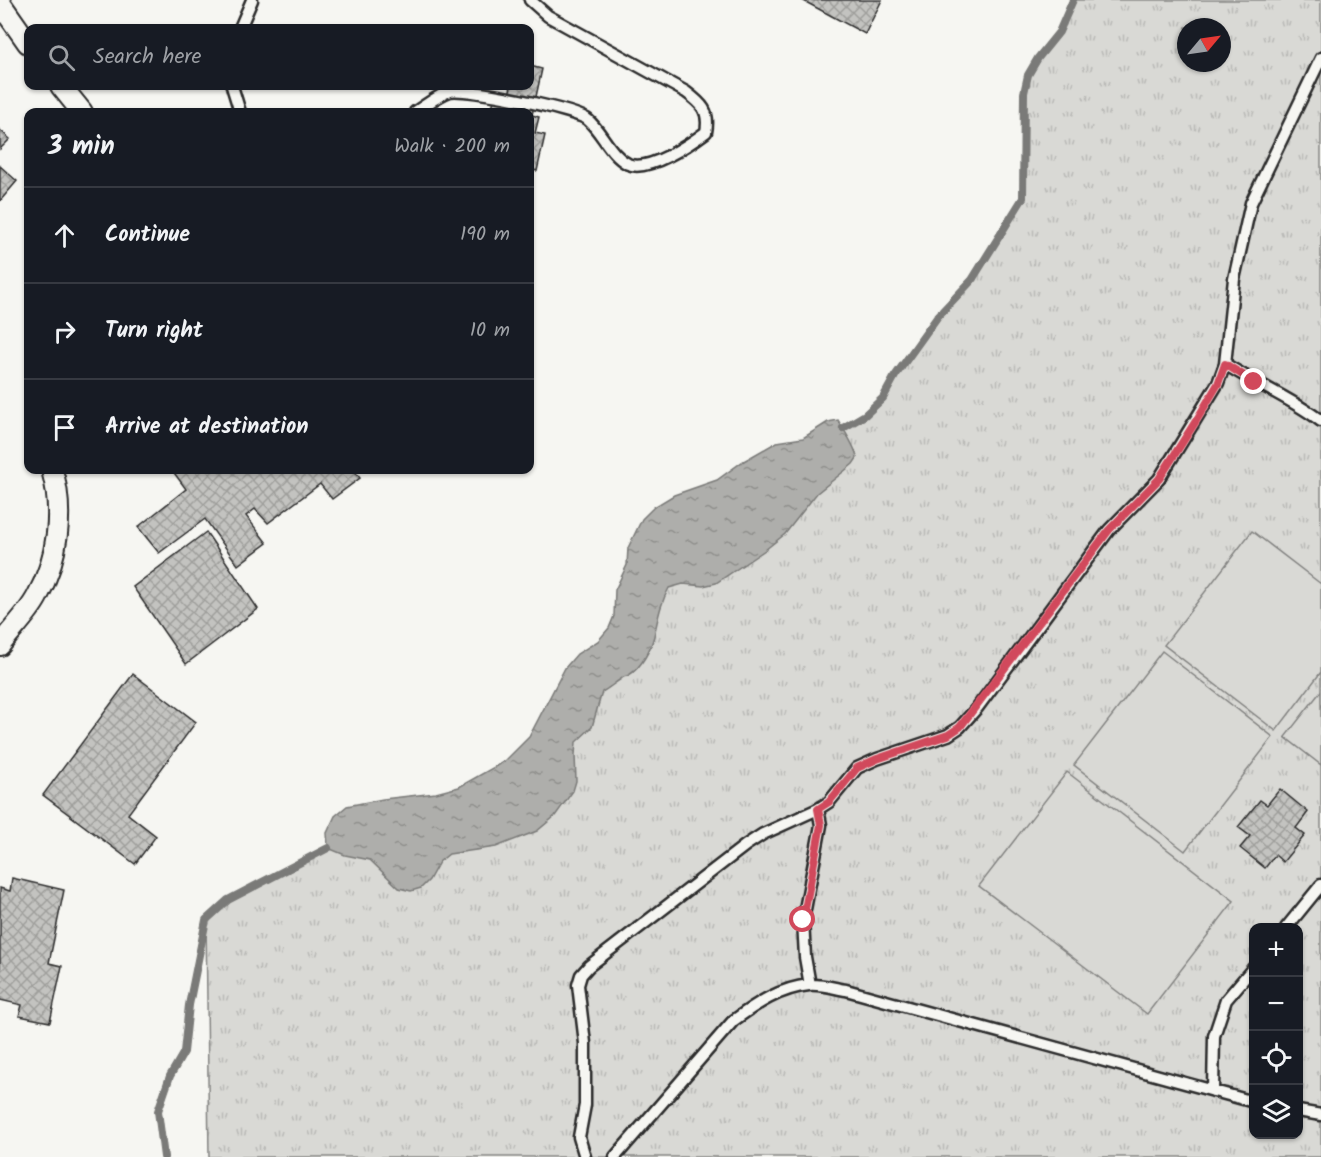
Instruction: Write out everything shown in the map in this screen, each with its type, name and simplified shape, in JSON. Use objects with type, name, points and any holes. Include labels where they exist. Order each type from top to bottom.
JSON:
[{"type":"street","points":[[0,3],[24,37]]},
{"type":"street","points":[[64,90],[79,108]]},
{"type":"street","points":[[0,645],[36,599],[55,549],[58,514],[53,474]]},
{"type":"lane","points":[[242,24],[252,0]]},
{"type":"lane","points":[[422,108],[451,91],[566,110],[587,118],[612,150],[628,164],[645,165],[687,147],[706,132],[709,119],[701,104],[686,92],[548,16],[530,0]]},
{"type":"lane","points":[[585,1157],[579,1137],[585,1105],[585,1042],[579,985],[581,975],[589,966],[746,845],[762,834],[829,802],[857,768],[948,735],[960,727],[1109,530],[1159,479],[1218,384],[1225,364],[1234,279],[1251,203],[1321,58]]},
{"type":"lane","points":[[233,90],[239,108]]},
{"type":"lane","points":[[1225,364],[1306,409],[1321,421]]},
{"type":"lane","points":[[810,985],[805,957],[803,920],[821,825],[818,809]]},
{"type":"lane","points":[[1289,923],[1321,885]]},
{"type":"lane","points":[[1213,1091],[1214,1036],[1226,1000],[1249,973]]},
{"type":"lane","points":[[615,1157],[733,1021],[757,1003],[786,990],[810,985],[846,990],[1249,1101]]},
{"type":"lane","points":[[1303,1112],[1321,1115]]},
{"type":"green space","points":[[1073,0],[1321,0],[1321,1157],[209,1157],[206,920],[236,896],[328,848],[352,816],[499,798],[634,615],[653,528],[865,415],[883,398],[895,376],[938,316],[972,280],[1023,198],[1024,93],[1028,75],[1038,58],[1059,32]]},
{"type":"green space","points":[[1252,531],[1321,584],[1321,672],[1276,731],[1164,645]]},
{"type":"green space","points":[[1162,651],[1273,737],[1185,851],[1074,765]]},
{"type":"green space","points":[[1321,691],[1321,765],[1285,737]]},
{"type":"green space","points":[[1067,772],[1234,901],[1147,1014],[979,886]]},
{"type":"water","points":[[838,420],[857,458],[853,464],[817,493],[785,534],[716,583],[703,586],[683,584],[669,588],[661,606],[653,641],[645,658],[633,672],[602,692],[592,727],[576,742],[576,781],[573,791],[555,816],[537,831],[496,847],[449,854],[439,862],[429,880],[421,888],[411,891],[399,888],[370,860],[345,855],[328,848],[327,833],[335,816],[347,806],[436,793],[459,787],[505,761],[529,737],[565,668],[577,654],[598,641],[609,628],[614,616],[615,590],[627,565],[628,548],[642,519],[654,507],[674,495],[717,480],[742,462],[777,442],[803,438],[828,422]]},
{"type":"building","points":[[802,0],[882,0],[865,34]]},
{"type":"building","points":[[534,67],[542,69],[534,108],[492,108],[494,100],[507,103],[510,90],[534,90]]},
{"type":"building","points":[[534,116],[539,117],[535,133],[545,135],[537,171],[534,170]]},
{"type":"building","points":[[0,130],[10,139],[0,149]]},
{"type":"building","points":[[0,166],[17,181],[0,201]]},
{"type":"building","points":[[175,474],[357,474],[360,478],[332,499],[320,484],[268,523],[255,509],[246,516],[267,543],[238,565],[205,519],[159,553],[138,527],[186,489]]},
{"type":"building","points":[[206,532],[258,609],[186,664],[133,587]]},
{"type":"building","points":[[133,674],[196,722],[128,814],[156,836],[135,864],[43,795]]},
{"type":"building","points":[[1280,789],[1308,812],[1296,828],[1305,835],[1283,862],[1275,855],[1265,868],[1240,848],[1250,836],[1238,827],[1260,800],[1267,805]]},
{"type":"building","points":[[12,878],[64,890],[49,963],[62,966],[50,1022],[19,1016],[22,1005],[0,1000],[0,888],[10,891]]},
{"type":"waterway","points":[[843,428],[865,415],[883,398],[895,376],[938,316],[972,280],[1023,198],[1024,93],[1028,75],[1038,58],[1059,32],[1073,0]]},
{"type":"waterway","points":[[164,1157],[158,1111],[170,1076],[184,1052],[189,1005],[206,920],[228,900],[328,848]]},
{"type":"route","points":[[803,920],[821,825],[818,809],[829,802],[857,768],[948,735],[960,727],[1109,530],[1159,479],[1218,384],[1225,364],[1254,382]]}]
